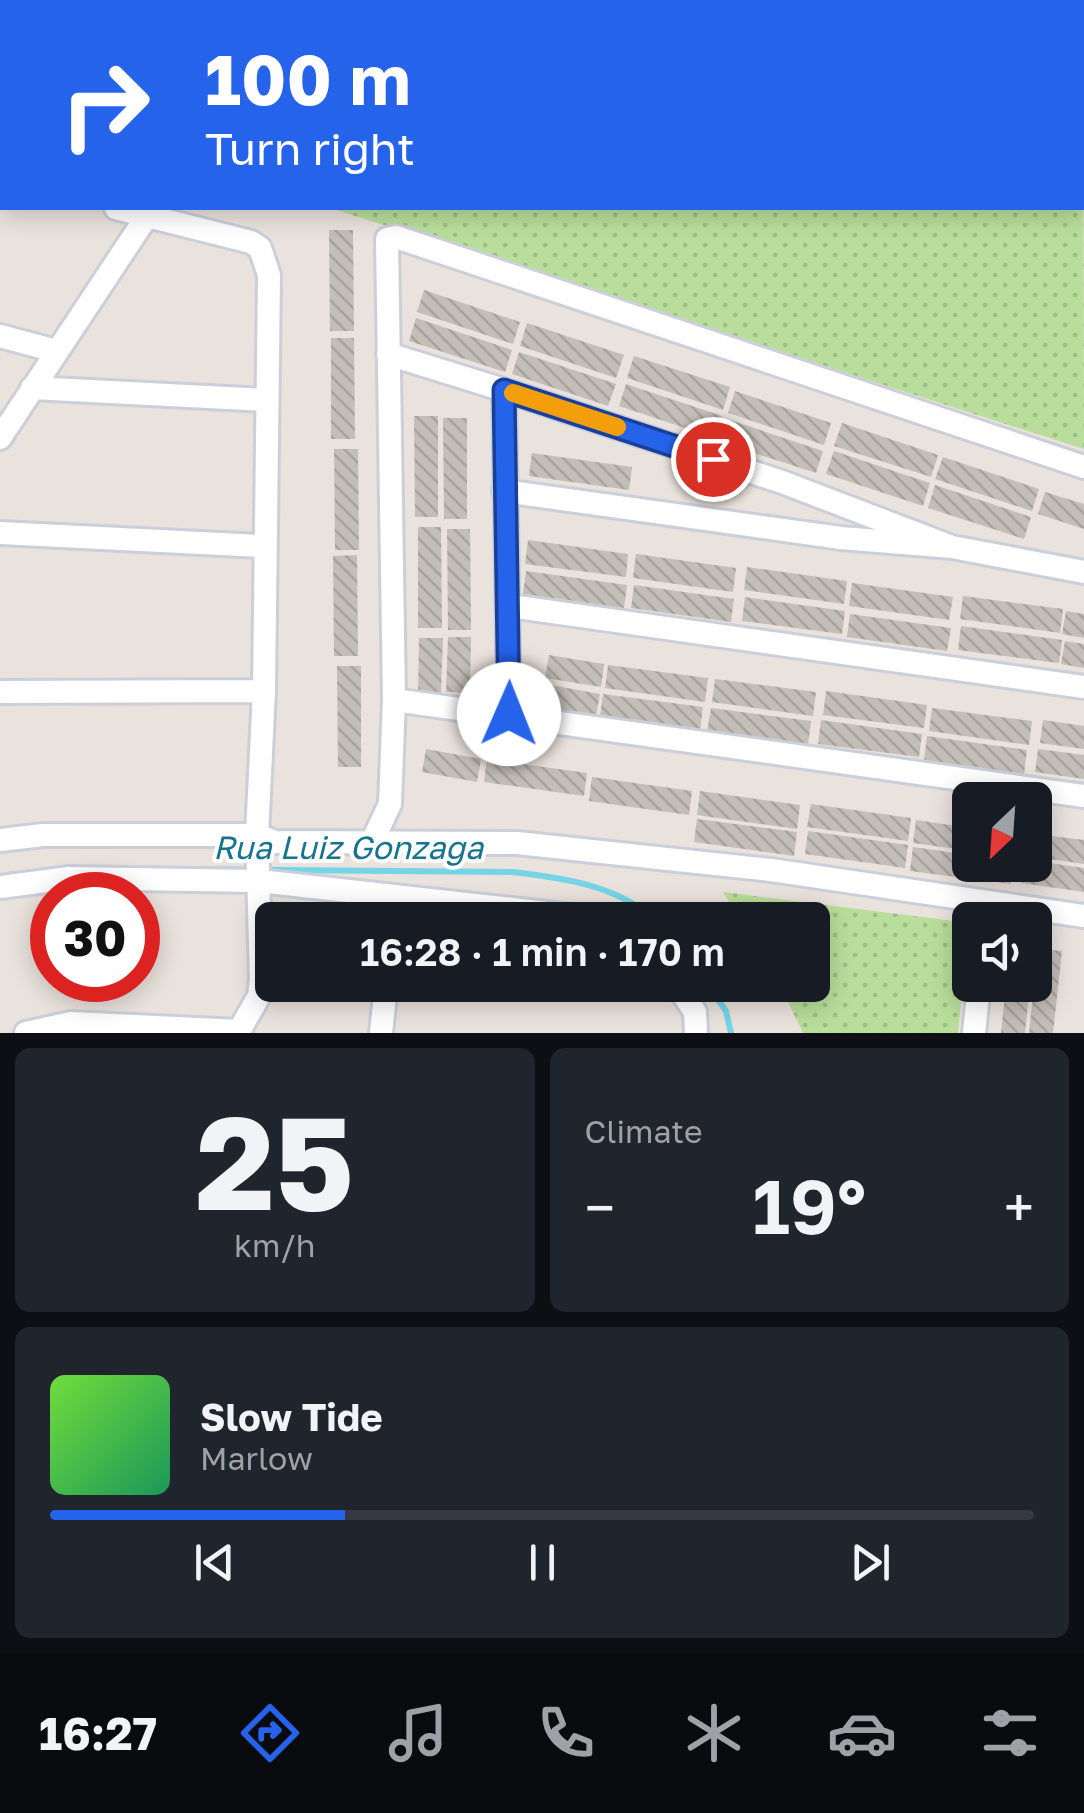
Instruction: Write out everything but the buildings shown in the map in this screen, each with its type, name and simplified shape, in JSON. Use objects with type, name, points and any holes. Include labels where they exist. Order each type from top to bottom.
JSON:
[{"type":"street","points":[[26,1033],[71,1022],[238,1032],[259,996],[257,841],[264,691],[268,275],[260,248],[239,237],[124,210]]},
{"type":"street","points":[[0,438],[146,216]]},
{"type":"street","points":[[373,840],[390,804],[394,700],[384,248],[387,239],[396,237],[1084,467]]},
{"type":"street","points":[[0,336],[56,351]]},
{"type":"street","points":[[388,354],[800,488],[952,548]]},
{"type":"street","points":[[32,388],[264,400]]},
{"type":"street","points":[[504,390],[509,714]]},
{"type":"street","points":[[504,491],[841,538],[952,548],[1084,572]]},
{"type":"street","points":[[0,533],[263,546]]},
{"type":"street","points":[[510,606],[1084,687]]},
{"type":"street","points":[[0,692],[264,691]]},
{"type":"street","points":[[394,700],[1084,796]]},
{"type":"street","points":[[0,840],[43,835],[275,842],[517,843],[771,870],[952,904]]},
{"type":"street","points":[[0,887],[69,878],[259,877],[357,902]]},
{"type":"street","points":[[1052,914],[1084,916]]},
{"type":"street","points":[[381,1033],[384,1002]]},
{"type":"street","points":[[689,1002],[696,1012],[696,1033]]},
{"type":"street","points":[[974,1033],[977,1002]]},
{"type":"green space","points":[[336,210],[1083,210],[1084,449]]},
{"type":"green space","points":[[723,892],[803,902],[729,902]]},
{"type":"green space","points":[[830,905],[952,921],[952,1002],[961,1002],[958,1033],[803,1033],[788,1002],[830,1002]]},
{"type":"waterway","name":"Rua Luiz Gonzaga","points":[[178,869],[513,872],[570,881],[629,902]]},
{"type":"waterway","points":[[8,875],[45,871]]},
{"type":"waterway","name":"Rua Luiz Gonzaga","points":[[720,1002],[731,1033]]},
{"type":"slow traffic","points":[[513,393],[617,427]]},
{"type":"route","points":[[509,714],[504,390],[713,459]]}]
